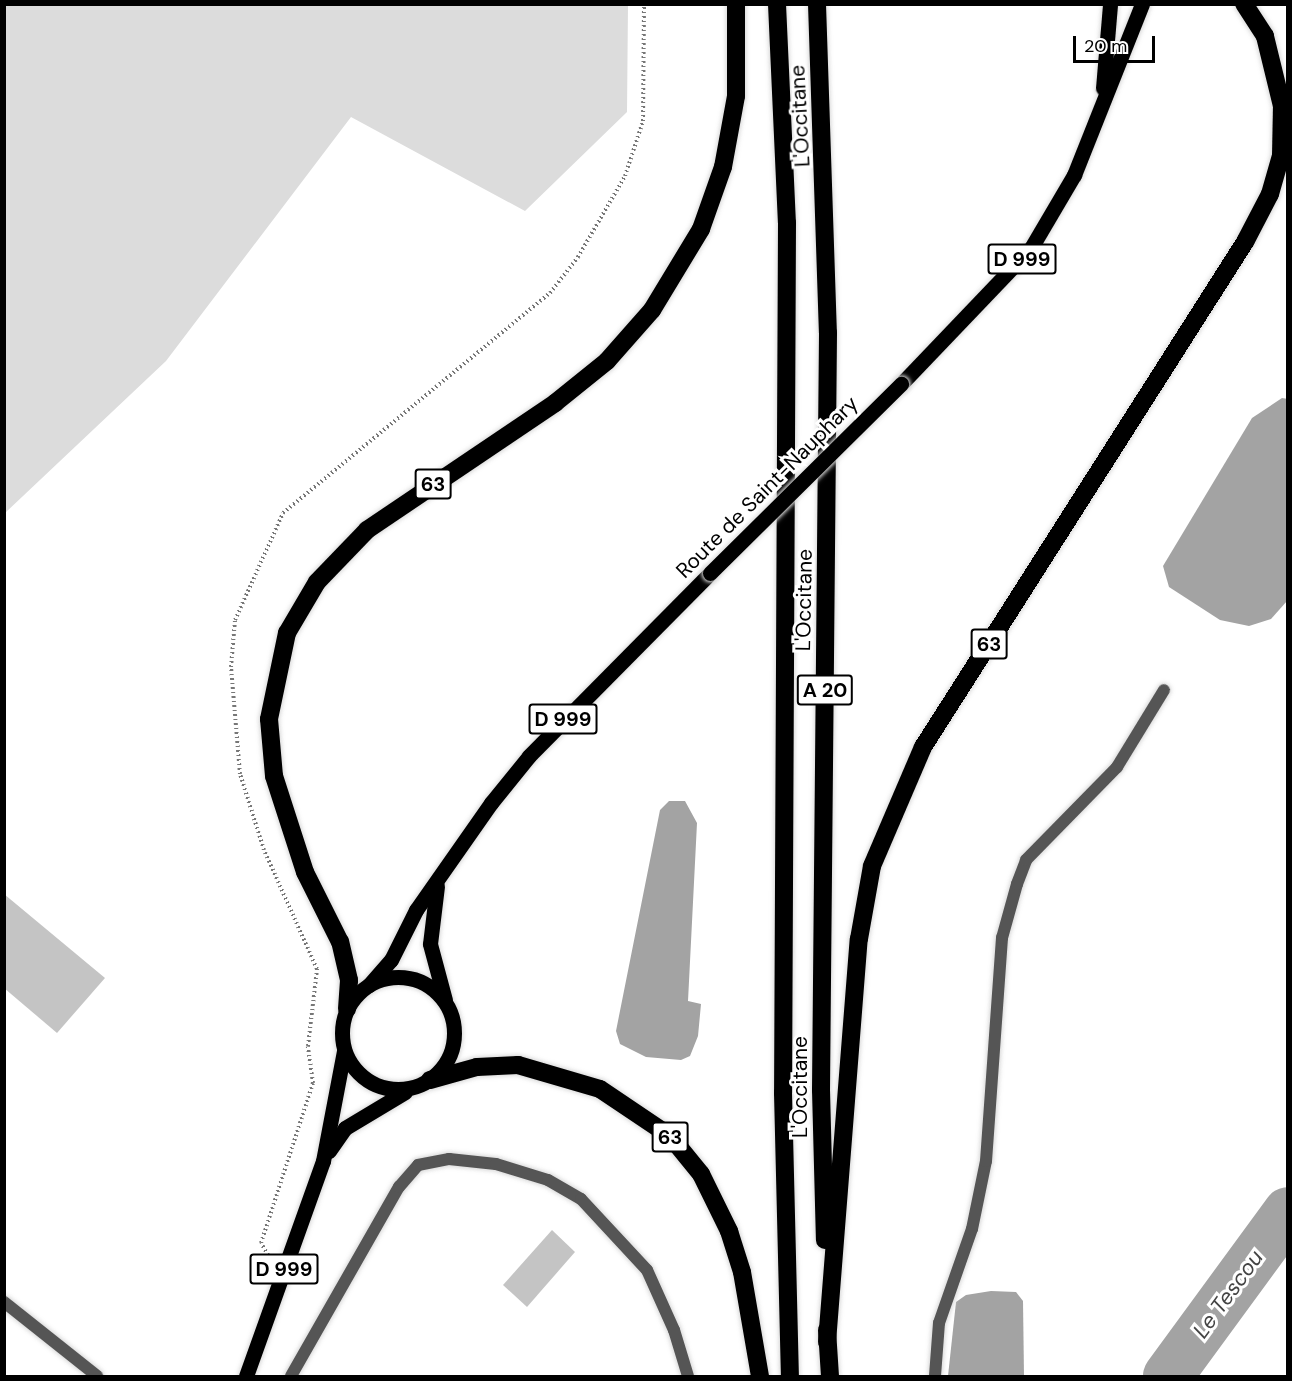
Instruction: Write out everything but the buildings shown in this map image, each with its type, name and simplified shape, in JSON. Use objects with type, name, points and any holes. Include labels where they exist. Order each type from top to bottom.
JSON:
[{"type":"highway","name":"63","points":[[347,1009],[348,980],[340,942],[305,872],[274,776],[269,719],[287,633],[317,582],[367,530],[555,403],[607,361],[652,310],[701,229],[723,167],[736,96],[736,4]]},
{"type":"highway","name":"L'Occitane","points":[[777,4],[788,223],[783,1093],[790,1377]]},
{"type":"highway","name":"L'Occitane","points":[[817,4],[828,333],[821,1090],[827,1342],[830,1377]]},
{"type":"highway","name":"63","points":[[827,1342],[858,950],[872,866],[923,747],[1245,242],[1270,194],[1281,156],[1282,106],[1265,36],[1244,4]]},
{"type":"highway","name":"63","points":[[430,1080],[477,1067],[518,1065],[600,1089],[670,1136],[701,1174],[729,1232],[742,1272],[760,1377]]},
{"type":"main road","name":"Route de Saint-Nauphary","points":[[1101,106],[1110,4]]},
{"type":"main road","name":"Route de Saint-Nauphary","points":[[369,985],[391,960],[417,910],[529,756],[1000,286],[1031,248],[1074,175],[1142,4]]},
{"type":"main road","name":"Route de Saint-Nauphary","points":[[438,883],[430,944],[446,1003]]},
{"type":"main road","points":[[411,978],[436,992],[446,1003],[454,1036],[443,1069],[430,1080],[411,1089],[390,1089],[370,1083],[355,1070],[344,1051],[347,1009],[369,985],[411,978]]},
{"type":"main road","name":"D 999","points":[[246,1377],[322,1161],[344,1051]]},
{"type":"main road","name":"D 999","points":[[322,1161],[345,1128],[375,1105],[411,1089]]},
{"type":"street","points":[[935,1377],[939,1323],[972,1229],[986,1161],[1002,938],[1017,884],[1026,860],[1117,767],[1164,690]]},
{"type":"street","points":[[291,1377],[399,1187],[418,1166],[449,1159],[496,1164],[548,1180],[581,1199],[647,1270],[674,1330],[688,1377]]},
{"type":"street","points":[[4,1302],[97,1377]]},
{"type":"path","points":[[284,1269],[269,1257],[261,1243],[313,1083],[308,1046],[317,969],[264,850],[240,774],[231,667],[235,620],[283,513],[550,293],[578,257],[625,176],[643,121],[644,4]]},
{"type":"shaded area","points":[[5,4],[628,5],[627,112],[525,211],[351,117],[166,361],[5,513]]},
{"type":"shaded area","points":[[1282,398],[1288,399],[1287,601],[1271,619],[1249,626],[1220,620],[1169,587],[1163,566],[1252,418]]},
{"type":"shaded area","points":[[669,801],[685,801],[697,823],[688,1001],[701,1004],[698,1036],[690,1056],[681,1060],[646,1057],[620,1044],[616,1031],[660,810]]},
{"type":"shaded area","points":[[991,1291],[1016,1292],[1023,1301],[1024,1376],[948,1376],[956,1302],[966,1295]]},
{"type":"waterway","name":"Le Tescou","points":[[1168,1376],[1288,1212]]}]
